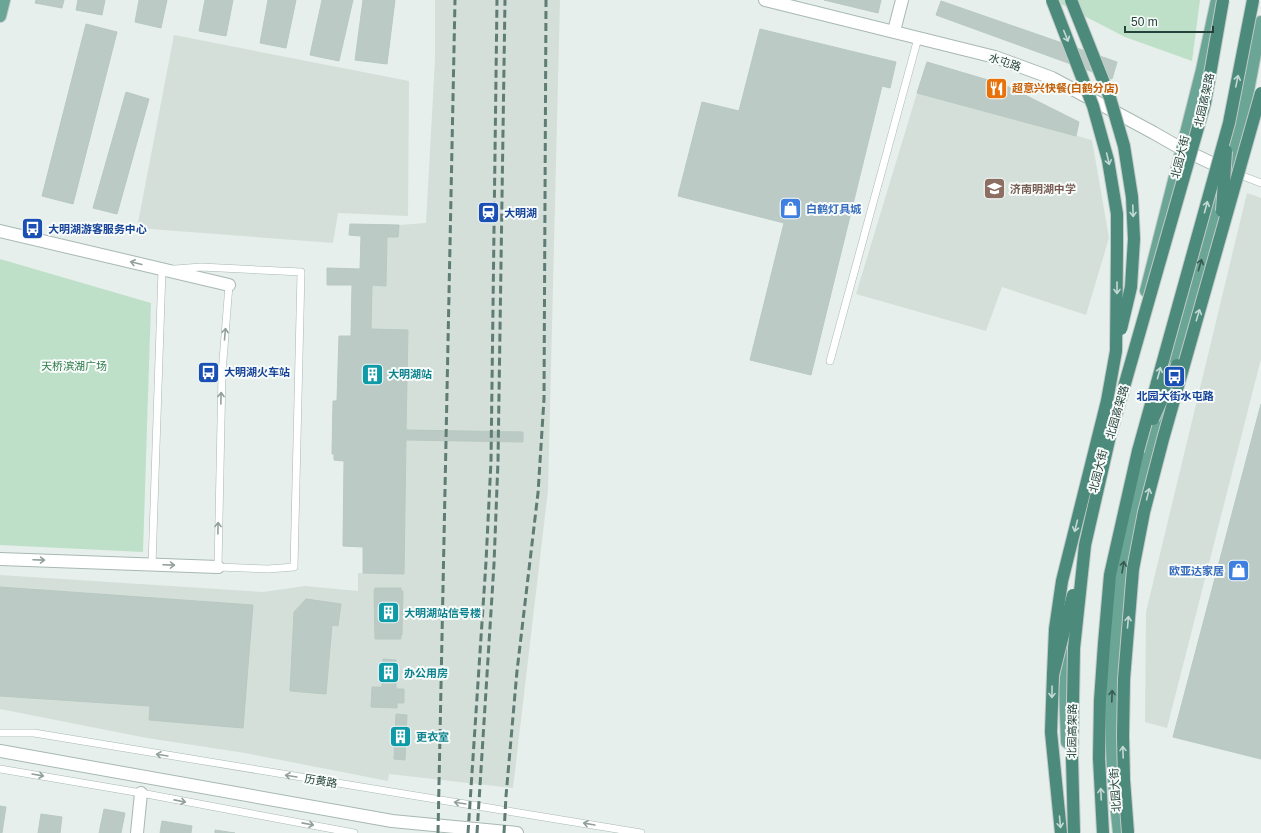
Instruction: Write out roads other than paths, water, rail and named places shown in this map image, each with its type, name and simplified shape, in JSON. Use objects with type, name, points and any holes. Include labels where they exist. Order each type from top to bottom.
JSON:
[{"type":"highway","points":[[1052,0],[1093,106],[1108,160],[1117,214],[1116,351]]},
{"type":"highway","points":[[1061,833],[1051,732],[1055,629],[1062,581],[1107,401],[1116,351],[1131,287],[1134,239],[1132,197],[1124,146],[1110,98],[1071,0]]},
{"type":"highway","name":"北园高架路","points":[[1072,831],[1074,648],[1085,545],[1110,436],[1205,103],[1224,0]]},
{"type":"highway","points":[[1103,833],[1099,758],[1100,701],[1110,575],[1138,451],[1229,123],[1253,0]]},
{"type":"highway","points":[[1128,833],[1124,780],[1123,729],[1124,679],[1133,569],[1144,512],[1193,331],[1261,93]]},
{"type":"highway","points":[[1251,131],[1261,115]]},
{"type":"highway","points":[[1220,236],[1229,123]]},
{"type":"highway","points":[[1138,451],[1193,331]]},
{"type":"highway","points":[[1052,676],[1085,545]]},
{"type":"highway","points":[[1051,732],[1072,831]]},
{"type":"main road","points":[[0,16],[4,0]]},
{"type":"main road","name":"北园大街","points":[[1072,831],[1065,688],[1078,556],[1101,458],[1202,70],[1217,0]]},
{"type":"main road","name":"北园大街","points":[[1118,833],[1112,744],[1112,700],[1116,626],[1122,572],[1133,513],[1169,372],[1228,170],[1247,96],[1261,22]]},
{"type":"street","name":"水屯路","points":[[765,0],[995,57],[1052,78],[1182,149],[1228,170]]},
{"type":"street","points":[[894,31],[902,0]]},
{"type":"street","points":[[0,231],[229,285]]},
{"type":"street","points":[[0,559],[218,567]]},
{"type":"street","points":[[0,751],[392,820],[517,833]]},
{"type":"street","points":[[137,833],[141,793]]},
{"type":"lane","points":[[830,361],[918,38]]},
{"type":"lane","points":[[1228,170],[1261,183]]},
{"type":"lane","points":[[152,565],[162,270],[202,267],[301,272],[294,567],[268,569],[218,567],[222,373],[229,285]]},
{"type":"lane","name":"历黄路","points":[[0,733],[34,733],[641,833]]},
{"type":"lane","points":[[0,769],[141,793],[354,833]]},
{"type":"railway","points":[[438,833],[455,0]]},
{"type":"railway","points":[[468,833],[486,562],[491,461],[497,0]]},
{"type":"railway","points":[[477,833],[494,564],[498,461],[505,0]]},
{"type":"railway","points":[[504,833],[517,671],[538,493],[544,399],[546,0]]},
{"type":"place","name":"超意兴快餐(白鹤分店)","points":[[997,88]]},
{"type":"place","name":"济南明湖中学","points":[[994,189]]},
{"type":"place","name":"白鹤灯具城","points":[[791,209]]},
{"type":"place","name":"大明湖","points":[[488,213]]},
{"type":"place","name":"大明湖游客服务中心","points":[[32,229]]},
{"type":"place","name":"大明湖火车站","points":[[209,372]]},
{"type":"place","name":"大明湖站","points":[[373,374]]},
{"type":"place","name":"北园大街水屯路","points":[[1175,376]]},
{"type":"place","name":"欧亚达家居","points":[[1239,571]]},
{"type":"place","name":"大明湖站信号楼","points":[[388,613]]},
{"type":"place","name":"办公用房","points":[[389,673]]},
{"type":"place","name":"更衣室","points":[[401,737]]},
{"type":"park label","name":"天桥滨湖广场","points":[[74,366]]}]
